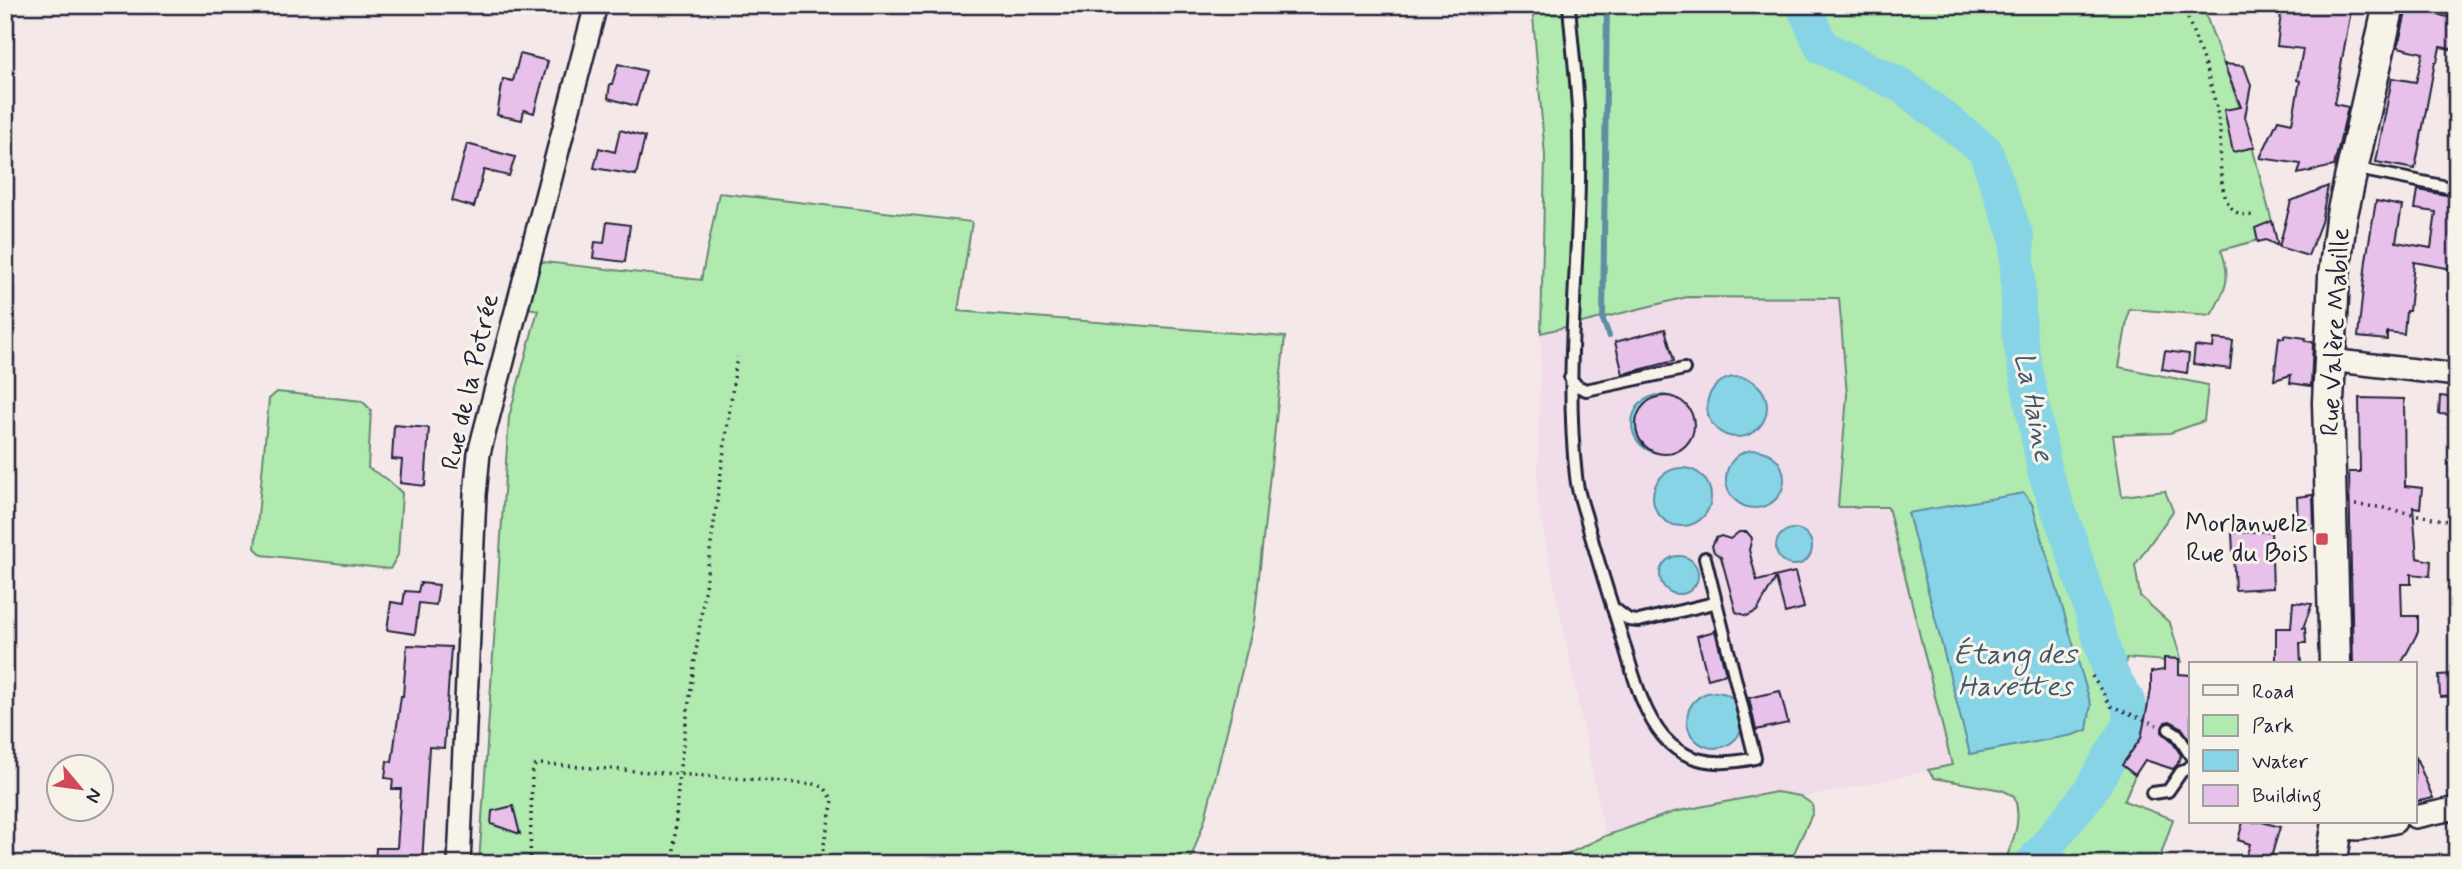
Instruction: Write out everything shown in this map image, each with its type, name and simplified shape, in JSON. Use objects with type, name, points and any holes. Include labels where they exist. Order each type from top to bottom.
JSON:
[{"type":"street","name":"Rue de la Potrée","points":[[459,864],[479,453],[596,5]]},
{"type":"street","name":"Rue Valère Mabille","points":[[2335,662],[2328,402],[2334,276],[2341,219],[2389,5]]},
{"type":"street","points":[[2330,360],[2457,375]]},
{"type":"street","points":[[2416,817],[2457,808]]},
{"type":"street","points":[[2331,864],[2337,825],[2361,829],[2385,824]]},
{"type":"lane","points":[[1569,5],[1579,136],[1570,378],[1576,478],[1597,561],[1639,696],[1651,722],[1682,752],[1704,761],[1731,763],[1755,758],[1714,603],[1705,558]]},
{"type":"lane","points":[[2353,168],[2457,188]]},
{"type":"lane","points":[[1570,378],[1577,386],[1586,390],[1685,369]]},
{"type":"lane","points":[[1612,606],[1629,620],[1639,621],[1714,603]]},
{"type":"lane","points":[[2168,729],[2178,734],[2189,753]]},
{"type":"lane","points":[[2152,793],[2168,791],[2189,766]]},
{"type":"path","points":[[2183,5],[2213,90],[2220,126],[2222,186],[2226,200],[2236,212],[2245,216],[2255,215]]},
{"type":"path","points":[[673,864],[679,774],[737,357]]},
{"type":"path","points":[[2332,503],[2379,507],[2457,523]]},
{"type":"path","points":[[2092,676],[2107,702],[2168,729]]},
{"type":"path","points":[[530,864],[532,773],[535,766],[540,764],[814,784],[824,788],[832,800],[820,864]]},
{"type":"shaded area","points":[[1687,297],[1839,298],[1847,395],[1838,507],[1888,507],[1952,766],[1803,798],[1776,792],[1674,812],[1605,836],[1537,500],[1541,333]]},
{"type":"green space","points":[[1532,5],[2202,5],[2247,127],[2272,222],[2267,238],[2221,250],[2226,268],[2226,284],[2211,315],[2129,309],[2119,367],[2208,385],[2204,421],[2170,433],[2113,435],[2122,496],[2165,491],[2173,511],[2135,565],[2140,596],[2170,623],[2182,662],[2126,658],[2121,715],[2104,753],[2135,775],[2124,801],[2173,819],[2158,864],[2004,864],[2017,822],[2014,796],[2002,790],[1934,778],[1928,770],[1952,765],[1888,507],[1838,507],[1847,395],[1839,298],[1687,297],[1541,333],[1545,156]]},
{"type":"green space","points":[[719,193],[972,222],[958,311],[1285,337],[1254,622],[1205,819],[1189,864],[479,864],[509,417],[538,310],[524,307],[536,261],[701,280]]},
{"type":"green space","points":[[277,392],[362,401],[371,410],[368,468],[387,479],[402,493],[398,555],[390,569],[262,555],[255,548],[269,399]]},
{"type":"green space","points":[[1776,792],[1800,796],[1812,804],[1813,812],[1789,864],[1547,864],[1605,836],[1674,812]]},
{"type":"water","points":[[1737,377],[1754,382],[1762,390],[1767,407],[1762,424],[1754,432],[1737,437],[1720,432],[1712,424],[1707,407],[1712,390],[1720,382]]},
{"type":"water","points":[[1655,395],[1667,395],[1682,403],[1690,418],[1690,430],[1682,445],[1667,453],[1655,453],[1640,445],[1632,430],[1632,418],[1640,403]]},
{"type":"water","points":[[1755,450],[1771,455],[1779,463],[1784,479],[1779,495],[1771,503],[1755,508],[1739,503],[1731,495],[1726,479],[1731,463],[1739,455]]},
{"type":"water","points":[[1682,468],[1693,470],[1706,481],[1711,497],[1709,508],[1698,521],[1682,526],[1671,524],[1658,513],[1653,497],[1655,486],[1666,473]]},
{"type":"water","name":"Étang des Havettes","points":[[2024,493],[2032,504],[2091,705],[2087,730],[1970,754],[1908,513]]},
{"type":"water","points":[[1794,529],[1807,534],[1812,547],[1807,560],[1794,565],[1781,560],[1776,547],[1781,534]]},
{"type":"water","points":[[1679,556],[1692,562],[1698,575],[1692,588],[1679,594],[1666,588],[1660,575],[1666,562]]},
{"type":"water","points":[[1715,692],[1730,697],[1738,705],[1743,720],[1738,735],[1730,743],[1715,748],[1700,743],[1692,735],[1687,720],[1692,705],[1700,697]]},
{"type":"building","points":[[2282,5],[2352,5],[2334,104],[2348,107],[2334,166],[2298,174],[2301,164],[2260,158],[2278,120],[2292,123],[2300,81],[2297,80],[2303,49],[2277,46]]},
{"type":"building","points":[[2407,8],[2457,19],[2457,50],[2440,47],[2435,62],[2415,169],[2376,162],[2392,78],[2416,82],[2423,53],[2398,47]]},
{"type":"building","points":[[520,54],[548,61],[534,113],[524,110],[522,120],[497,115],[503,79],[513,81]]},
{"type":"building","points":[[618,64],[646,71],[636,106],[608,98]]},
{"type":"building","points":[[2224,64],[2244,66],[2251,85],[2245,117],[2255,147],[2233,152],[2224,110],[2241,107]]},
{"type":"building","points":[[620,130],[645,137],[636,175],[594,168],[599,148],[615,152]]},
{"type":"building","points":[[467,144],[515,157],[509,176],[484,170],[474,207],[452,201]]},
{"type":"building","points":[[2328,186],[2321,222],[2308,256],[2279,247],[2291,201]]},
{"type":"building","points":[[2418,190],[2457,197],[2457,270],[2414,262],[2404,334],[2387,332],[2387,340],[2358,337],[2366,260],[2376,201],[2402,206],[2396,242],[2431,248],[2436,212],[2415,209]]},
{"type":"building","points":[[2272,221],[2278,246],[2266,240],[2258,242],[2255,228]]},
{"type":"building","points":[[607,222],[630,225],[625,262],[593,258],[595,242],[604,243]]},
{"type":"building","points":[[1665,329],[1674,361],[1623,374],[1615,342]]},
{"type":"building","points":[[2284,335],[2306,338],[2305,341],[2313,342],[2311,386],[2290,383],[2291,375],[2274,380],[2279,337],[2284,338]]},
{"type":"building","points":[[2214,339],[2233,341],[2230,369],[2193,364],[2195,346],[2213,348]]},
{"type":"building","points":[[2165,351],[2189,354],[2187,373],[2162,369]]},
{"type":"building","points":[[1665,396],[1686,404],[1694,425],[1686,446],[1665,454],[1644,446],[1636,425],[1644,404]]},
{"type":"building","points":[[2440,396],[2457,398],[2457,415],[2439,414]]},
{"type":"building","points":[[2359,398],[2404,399],[2405,486],[2422,488],[2420,508],[2413,507],[2417,558],[2431,561],[2430,576],[2411,574],[2411,584],[2401,584],[2402,616],[2418,616],[2418,632],[2402,662],[2353,662],[2349,472],[2360,472]]},
{"type":"building","points":[[394,425],[429,428],[425,486],[400,483],[402,460],[392,459]]},
{"type":"building","points":[[2313,495],[2314,528],[2298,529],[2297,497]]},
{"type":"building","points":[[2271,531],[2273,588],[2235,590],[2232,533]]},
{"type":"building","points":[[1739,532],[1747,532],[1752,538],[1749,550],[1757,581],[1795,572],[1804,608],[1785,613],[1776,578],[1757,611],[1747,616],[1736,612],[1721,557],[1714,552],[1712,546],[1716,538],[1721,536],[1730,539]]},
{"type":"building","points":[[420,583],[439,585],[436,605],[419,603],[415,634],[387,630],[391,602],[403,604],[405,591],[418,592]]},
{"type":"building","points":[[2293,602],[2312,604],[2303,628],[2306,643],[2300,643],[2301,662],[2276,662],[2276,628],[2291,628]]},
{"type":"building","points":[[1715,631],[1726,674],[1708,679],[1697,636]]},
{"type":"building","points":[[407,645],[451,647],[444,748],[429,747],[422,864],[375,864],[376,848],[397,848],[401,789],[392,789],[393,779],[385,778],[387,761],[392,762],[403,696]]},
{"type":"building","points":[[2164,658],[2179,659],[2179,674],[2189,675],[2189,738],[2181,727],[2170,721],[2165,722],[2162,732],[2181,755],[2177,765],[2173,769],[2145,760],[2135,775],[2122,765],[2141,738],[2151,690],[2151,672],[2164,670]]},
{"type":"building","points":[[2455,674],[2457,696],[2440,697],[2439,675]]},
{"type":"building","points":[[1780,691],[1788,723],[1756,730],[1749,698]]},
{"type":"building","points":[[2416,757],[2433,798],[2416,802]]},
{"type":"building","points":[[513,806],[520,834],[491,824],[492,811]]},
{"type":"building","points":[[2242,824],[2269,824],[2280,827],[2269,864],[2244,864],[2250,844],[2238,840]]},
{"type":"waterway","points":[[1607,5],[1603,320],[1609,336]]},
{"type":"waterway","name":"La Haine","points":[[1803,5],[1822,47],[1902,86],[1985,150],[2017,239],[2019,334],[2045,473],[2070,541],[2111,674],[2127,700],[2130,711],[2129,725],[2088,794],[2032,864]]},
{"type":"place","name":"Morlanwelz Rue du Bois","points":[[2322,539]]}]
